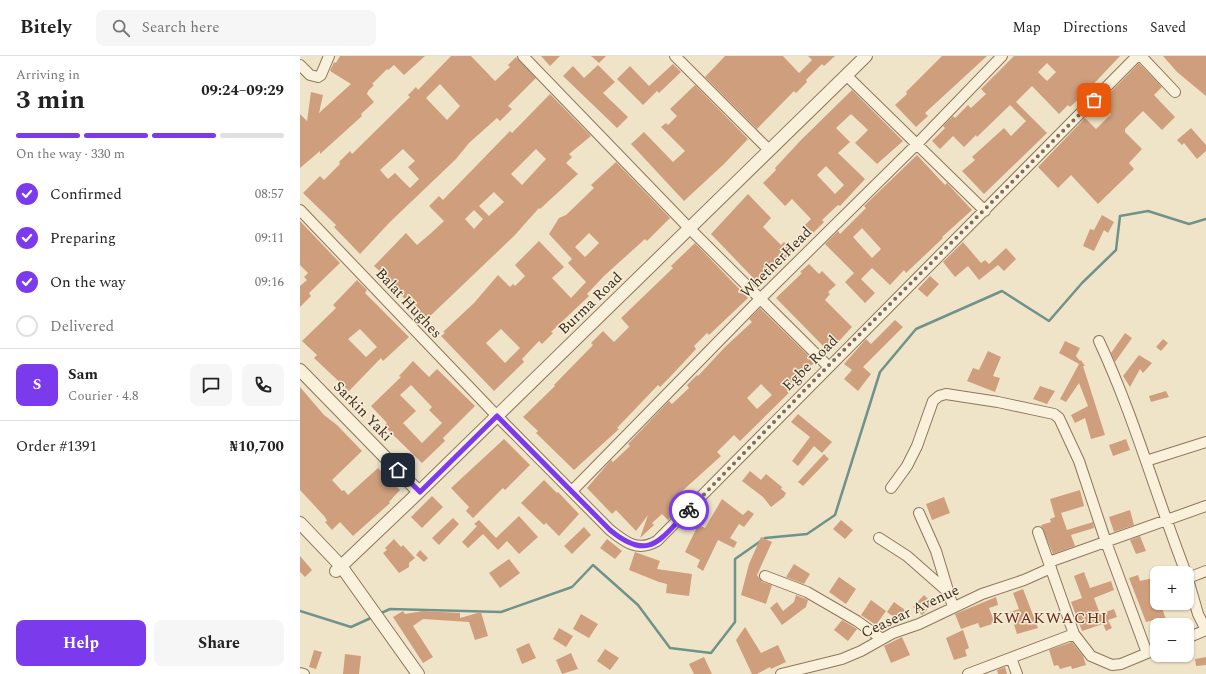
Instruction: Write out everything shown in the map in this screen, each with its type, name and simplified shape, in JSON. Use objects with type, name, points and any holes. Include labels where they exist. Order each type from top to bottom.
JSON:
[{"type":"street","points":[[300,65],[310,75],[318,77],[321,75],[329,56]]},
{"type":"street","points":[[523,56],[689,228],[828,366]]},
{"type":"street","points":[[675,56],[769,150]]},
{"type":"street","name":"Burma Road","points":[[338,569],[420,492],[866,56]]},
{"type":"street","name":"WhetherHead","points":[[572,491],[761,298],[917,144],[1002,56]]},
{"type":"street","name":"Egbe Road","points":[[497,416],[622,540],[639,546],[648,546],[657,542],[828,366],[985,211],[1137,56]]},
{"type":"street","points":[[1141,56],[1175,92]]},
{"type":"street","points":[[846,75],[985,211]]},
{"type":"street","name":"Balat Hughes","points":[[300,210],[497,416]]},
{"type":"street","points":[[1099,341],[1119,384],[1166,521],[1184,566]]},
{"type":"street","name":"Sarkin Yaki","points":[[300,370],[420,492]]},
{"type":"street","points":[[891,488],[907,466],[917,446],[933,401],[941,395],[946,394],[998,402],[1054,414],[1062,422],[1079,461],[1106,542],[1147,653]]},
{"type":"street","points":[[1146,462],[1206,442]]},
{"type":"street","name":"Ceasear Avenue","points":[[780,674],[842,659],[861,651],[882,639],[919,624],[982,594],[1024,580],[1050,565],[1106,542],[1206,506]]},
{"type":"street","points":[[919,513],[936,551],[953,607]]},
{"type":"street","points":[[300,523],[364,603],[410,674]]},
{"type":"street","points":[[1038,532],[1074,634],[1091,656],[1112,665],[1121,664],[1150,652]]},
{"type":"street","points":[[300,533],[338,569]]},
{"type":"street","points":[[879,538],[919,566],[949,593]]},
{"type":"street","points":[[1194,574],[1206,571]]},
{"type":"street","points":[[764,576],[808,592],[856,621],[882,639]]},
{"type":"street","points":[[1194,600],[1198,614],[1206,630],[1194,635]]},
{"type":"street","points":[[374,619],[418,674]]},
{"type":"street","points":[[968,674],[1074,634]]},
{"type":"street","points":[[1011,658],[1017,674]]},
{"type":"street","points":[[300,673],[304,674]]},
{"type":"building","points":[[340,56],[425,56],[404,75],[394,65],[388,70],[387,69],[372,84],[374,85],[368,91],[367,94],[374,102],[361,114],[362,116],[320,154],[320,151],[300,168],[300,114],[307,121],[311,92],[323,95],[319,113],[351,84],[330,71],[334,62],[336,63]]},
{"type":"building","points":[[451,56],[471,56],[495,81],[510,67],[508,65],[516,57],[536,78],[508,106],[512,109],[500,121],[497,118],[469,143],[456,159],[390,222],[360,254],[334,227],[336,225],[303,193],[320,176],[324,180],[340,164],[339,162],[350,151],[352,154],[410,97],[408,95],[416,87],[418,90]],"holes":[[[440,84],[460,106],[447,120],[426,98]],[[403,149],[415,161],[408,167],[419,179],[410,188],[395,173],[388,179],[380,170]]]},
{"type":"building","points":[[541,56],[560,56],[550,66]]},
{"type":"building","points":[[591,56],[606,56],[599,63]]},
{"type":"building","points":[[725,56],[783,56],[799,73],[812,60],[808,56],[835,56],[824,66],[822,64],[806,80],[807,82],[796,93],[794,91],[757,129],[705,77]]},
{"type":"building","points":[[942,56],[987,56],[925,113],[928,116],[916,127],[895,105]]},
{"type":"building","points":[[1014,56],[1120,56],[1086,92],[1070,107],[1068,105],[1059,114],[1032,86],[1016,102],[1047,133],[984,194],[962,171],[975,160],[972,157],[1004,128],[1011,136],[1026,121],[1010,105],[977,137],[976,135],[964,147],[953,136],[940,149],[932,141],[945,128],[943,126],[953,116],[955,118],[968,105],[971,108],[986,94],[981,89]],"holes":[[[1047,63],[1056,72],[1047,81],[1038,72]]]},
{"type":"building","points":[[1163,56],[1206,56],[1206,96],[1177,72]]},
{"type":"building","points":[[1139,63],[1162,87],[1154,95],[1175,117],[1162,130],[1143,111],[1125,129],[1125,132],[1142,149],[1129,163],[1134,169],[1098,204],[1071,175],[1058,188],[1038,167],[1085,118],[1096,129],[1111,114],[1100,103]]},
{"type":"building","points":[[673,64],[681,72],[659,93],[657,91],[643,105],[617,79],[630,66],[649,86]]},
{"type":"building","points":[[598,65],[615,82],[603,93],[628,117],[617,128],[563,76],[573,66],[584,78]]},
{"type":"building","points":[[695,85],[748,139],[724,164],[684,201],[631,144],[644,132],[673,162],[685,151],[661,127],[666,123],[668,125],[677,116],[670,109]]},
{"type":"building","points":[[852,90],[903,141],[877,164],[855,143],[868,130],[851,114],[836,128],[850,142],[838,153],[865,179],[840,206],[838,205],[822,220],[824,222],[813,233],[805,225],[811,219],[792,199],[785,206],[763,183],[801,140]],"holes":[[[826,166],[844,185],[835,194],[817,175]]]},
{"type":"building","points":[[550,94],[591,136],[569,154],[572,157],[566,163],[578,174],[540,209],[539,208],[514,236],[426,320],[400,294],[402,292],[374,266],[406,233],[417,245],[444,221],[429,206],[439,196],[443,200],[510,131],[512,133]],"holes":[[[536,149],[546,159],[522,185],[511,174]],[[494,192],[504,202],[489,216],[479,206]],[[474,210],[483,219],[474,229],[465,219]]]},
{"type":"building","points":[[1191,128],[1206,145],[1206,151],[1197,159],[1184,143],[1182,145],[1177,140]]},
{"type":"building","points":[[917,155],[945,185],[947,183],[972,210],[906,273],[904,270],[890,285],[872,268],[861,279],[875,293],[865,303],[845,282],[854,273],[825,244],[838,231],[840,234],[866,208],[864,206]],"holes":[[[862,228],[881,249],[872,258],[853,237]]]},
{"type":"building","points":[[616,162],[670,218],[647,241],[645,239],[604,276],[587,294],[589,296],[551,332],[553,333],[542,344],[539,341],[522,359],[524,362],[494,391],[441,336],[445,333],[443,332],[474,303],[498,275],[510,287],[513,284],[515,286],[525,276],[515,265],[539,241],[564,267],[552,278],[571,298],[586,282],[568,263],[572,259],[549,234],[559,218],[566,215],[594,188],[591,185]],"holes":[[[589,233],[599,243],[585,257],[575,247]],[[501,329],[520,348],[505,363],[486,343]]]},
{"type":"building","points":[[748,194],[771,218],[763,227],[781,245],[784,242],[794,252],[760,285],[711,234]]},
{"type":"building","points":[[1102,215],[1114,222],[1108,233],[1104,230],[1094,251],[1083,246],[1090,229],[1094,230]]},
{"type":"building","points":[[300,221],[340,263],[309,293],[311,296],[300,307],[300,286],[307,280],[304,277],[308,273],[300,265]]},
{"type":"building","points":[[963,242],[981,263],[985,260],[989,264],[1006,248],[1016,259],[1004,271],[998,265],[979,280],[968,266],[955,277],[943,262]]},
{"type":"building","points":[[695,243],[748,298],[709,335],[707,333],[694,346],[696,349],[670,377],[660,387],[658,385],[617,428],[619,429],[574,470],[536,433],[538,431],[523,417],[555,386],[554,385],[593,345],[591,343],[603,331],[614,342],[629,327],[621,318],[673,268],[671,266]]},
{"type":"building","points":[[809,264],[819,274],[822,271],[836,285],[828,292],[830,294],[825,300],[852,327],[829,352],[776,298],[802,273],[800,272]]},
{"type":"building","points":[[930,276],[939,284],[927,297],[918,289]]},
{"type":"building","points":[[357,280],[367,290],[365,293],[409,337],[383,361],[381,358],[349,391],[314,358],[317,355],[302,341],[336,308],[333,305]],"holes":[[[360,329],[377,347],[366,357],[348,339]]]},
{"type":"building","points":[[760,308],[815,362],[800,376],[803,379],[740,441],[734,435],[717,452],[721,456],[680,493],[685,498],[670,513],[673,516],[668,520],[662,514],[652,523],[654,525],[640,538],[648,515],[636,531],[616,510],[612,514],[587,488],[611,460],[613,462],[630,446],[628,444],[669,401],[672,404],[689,388],[687,385],[752,322],[749,319]],"holes":[[[761,384],[772,395],[757,409],[747,398]]]},
{"type":"building","points":[[895,320],[903,327],[863,367],[871,374],[858,391],[844,379],[852,370],[844,364],[866,339],[871,344]]},
{"type":"building","points":[[1125,333],[1132,338],[1115,362],[1111,353]]},
{"type":"building","points":[[1163,339],[1168,343],[1161,351],[1156,347]]},
{"type":"building","points":[[1065,341],[1080,348],[1076,356],[1085,366],[1083,366],[1105,435],[1091,439],[1085,418],[1075,423],[1071,415],[1088,406],[1079,383],[1066,402],[1060,399],[1079,364],[1059,353]]},
{"type":"building","points":[[988,351],[1001,357],[993,376],[1000,378],[995,392],[967,381],[973,368],[979,370]]},
{"type":"building","points":[[1139,355],[1152,363],[1143,373],[1140,369],[1130,387],[1123,376]]},
{"type":"building","points":[[413,361],[429,377],[437,369],[475,406],[443,438],[445,441],[422,463],[384,426],[387,423],[371,406],[401,377],[399,376]],"holes":[[[411,385],[432,407],[429,410],[442,423],[422,443],[403,423],[416,411],[400,395]]]},
{"type":"building","points":[[1040,386],[1055,391],[1047,404],[1033,399]]},
{"type":"building","points":[[300,387],[324,415],[337,425],[362,451],[332,480],[342,491],[344,490],[348,495],[378,468],[400,490],[389,502],[390,503],[353,536],[340,522],[332,530],[325,522],[327,521],[325,517],[300,490]]},
{"type":"building","points":[[1166,391],[1169,397],[1151,402],[1149,396]]},
{"type":"building","points":[[798,414],[832,442],[822,453],[814,446],[798,466],[792,461],[810,437],[791,422]]},
{"type":"building","points":[[504,439],[530,465],[505,490],[503,488],[473,518],[466,511],[469,507],[451,488]]},
{"type":"building","points":[[1126,439],[1130,450],[1113,456],[1109,445]]},
{"type":"building","points":[[824,454],[829,459],[803,486],[798,482]]},
{"type":"building","points":[[750,471],[761,480],[766,474],[782,487],[781,489],[786,493],[784,497],[771,507],[763,497],[742,481]]},
{"type":"building","points":[[544,480],[579,514],[559,536],[546,523],[544,525],[521,503]]},
{"type":"building","points":[[1080,490],[1084,506],[1061,513],[1067,530],[1093,522],[1094,528],[1071,535],[1075,546],[1053,554],[1041,525],[1051,522],[1050,519],[1055,517],[1050,499]]},
{"type":"building","points":[[432,496],[443,507],[422,528],[411,517]]},
{"type":"building","points":[[944,497],[950,513],[932,520],[926,504]]},
{"type":"building","points":[[722,499],[743,515],[748,510],[754,514],[744,527],[739,524],[730,538],[737,542],[734,548],[718,540],[703,571],[697,567],[700,560],[685,552],[698,525],[705,528]]},
{"type":"building","points":[[1130,510],[1134,525],[1114,532],[1109,517]]},
{"type":"building","points":[[519,516],[538,537],[519,554],[507,541],[498,550],[483,534],[468,548],[462,542],[477,526],[474,524],[479,520],[496,538]]},
{"type":"building","points":[[453,518],[459,524],[439,545],[432,538]]},
{"type":"building","points":[[841,520],[853,530],[845,539],[833,529]]},
{"type":"building","points":[[584,527],[591,535],[572,554],[564,546]]},
{"type":"building","points":[[1140,536],[1146,551],[1136,554],[1130,540]]},
{"type":"building","points":[[761,537],[772,542],[757,575],[762,582],[772,585],[766,604],[741,595],[749,564]]},
{"type":"building","points":[[394,539],[401,547],[403,545],[415,558],[409,563],[409,567],[399,573],[383,553],[387,550],[385,548]]},
{"type":"building","points":[[607,539],[622,551],[615,559],[600,548]]},
{"type":"building","points":[[420,550],[428,558],[424,562],[416,555]]},
{"type":"building","points":[[635,552],[660,561],[657,569],[692,574],[689,596],[666,593],[667,584],[629,570]]},
{"type":"building","points":[[300,556],[312,570],[305,577],[300,572]]},
{"type":"building","points":[[509,559],[520,573],[500,588],[489,573]]},
{"type":"building","points":[[794,564],[810,574],[804,584],[786,577]]},
{"type":"building","points":[[1084,572],[1090,588],[1111,581],[1114,590],[1094,598],[1100,614],[1114,609],[1117,617],[1108,620],[1112,628],[1106,631],[1103,624],[1082,631],[1071,602],[1082,598],[1074,576]]},
{"type":"building","points":[[1138,575],[1140,581],[1150,579],[1150,610],[1163,610],[1166,618],[1150,618],[1150,621],[1146,622],[1129,578]]},
{"type":"building","points":[[839,577],[856,589],[846,604],[829,592]]},
{"type":"building","points":[[1023,589],[1038,628],[1017,634],[1010,612],[1019,609],[1013,593]]},
{"type":"building","points":[[796,595],[808,600],[806,607],[782,625],[770,608],[777,602],[783,611],[794,602]]},
{"type":"building","points":[[924,595],[933,604],[922,615],[913,607]]},
{"type":"building","points":[[996,597],[998,605],[989,608],[995,623],[980,628],[978,623],[961,629],[955,614]]},
{"type":"building","points":[[871,600],[886,611],[876,625],[861,615]]},
{"type":"building","points":[[894,602],[905,610],[898,620],[887,612]]},
{"type":"building","points":[[403,611],[405,614],[423,611],[460,613],[460,618],[481,612],[488,636],[475,640],[469,622],[423,619],[413,626],[433,657],[423,663],[393,617]]},
{"type":"building","points":[[581,614],[598,624],[589,638],[573,629]]},
{"type":"building","points":[[842,620],[857,629],[848,641],[834,630]]},
{"type":"building","points":[[745,627],[761,653],[778,645],[786,662],[771,669],[770,667],[757,674],[752,674],[736,640]]},
{"type":"building","points":[[559,628],[573,636],[566,647],[553,639]]},
{"type":"building","points":[[963,630],[969,648],[965,650],[967,656],[954,660],[946,638]]},
{"type":"building","points":[[902,637],[910,655],[891,663],[884,646]]},
{"type":"building","points":[[1072,642],[1083,656],[1086,665],[1072,669],[1071,666],[1060,669],[1058,665],[1054,666],[1049,650]]},
{"type":"building","points":[[529,643],[536,658],[522,664],[516,649]]},
{"type":"building","points":[[605,649],[619,658],[610,670],[597,661]]},
{"type":"building","points":[[314,650],[322,652],[316,669],[309,667]]},
{"type":"building","points":[[571,653],[578,669],[562,674],[556,660]]},
{"type":"building","points":[[345,654],[361,656],[359,674],[343,674]]},
{"type":"building","points":[[704,657],[712,674],[694,674],[689,664]]},
{"type":"building","points":[[1206,657],[1206,665],[1196,666],[1195,659]]},
{"type":"building","points":[[1005,667],[1007,674],[998,674],[997,670]]},
{"type":"waterway","points":[[379,614],[390,609],[501,612],[572,587],[593,565],[638,605],[670,648],[711,653],[735,622],[735,559],[765,538],[807,534],[835,515],[880,372],[916,329],[1002,291],[1049,321],[1082,283],[1116,250],[1120,216],[1148,211],[1189,224],[1206,219]]},
{"type":"waterway","points":[[300,611],[351,627],[373,617]]},
{"type":"way so far","points":[[689,510],[828,366],[985,211],[1094,100]]},
{"type":"district","name":"KWAKWACHI","points":[[1050,617]]},
{"type":"route","points":[[398,470],[420,492],[497,416],[610,530],[631,545],[648,546],[657,542],[689,510]]}]
